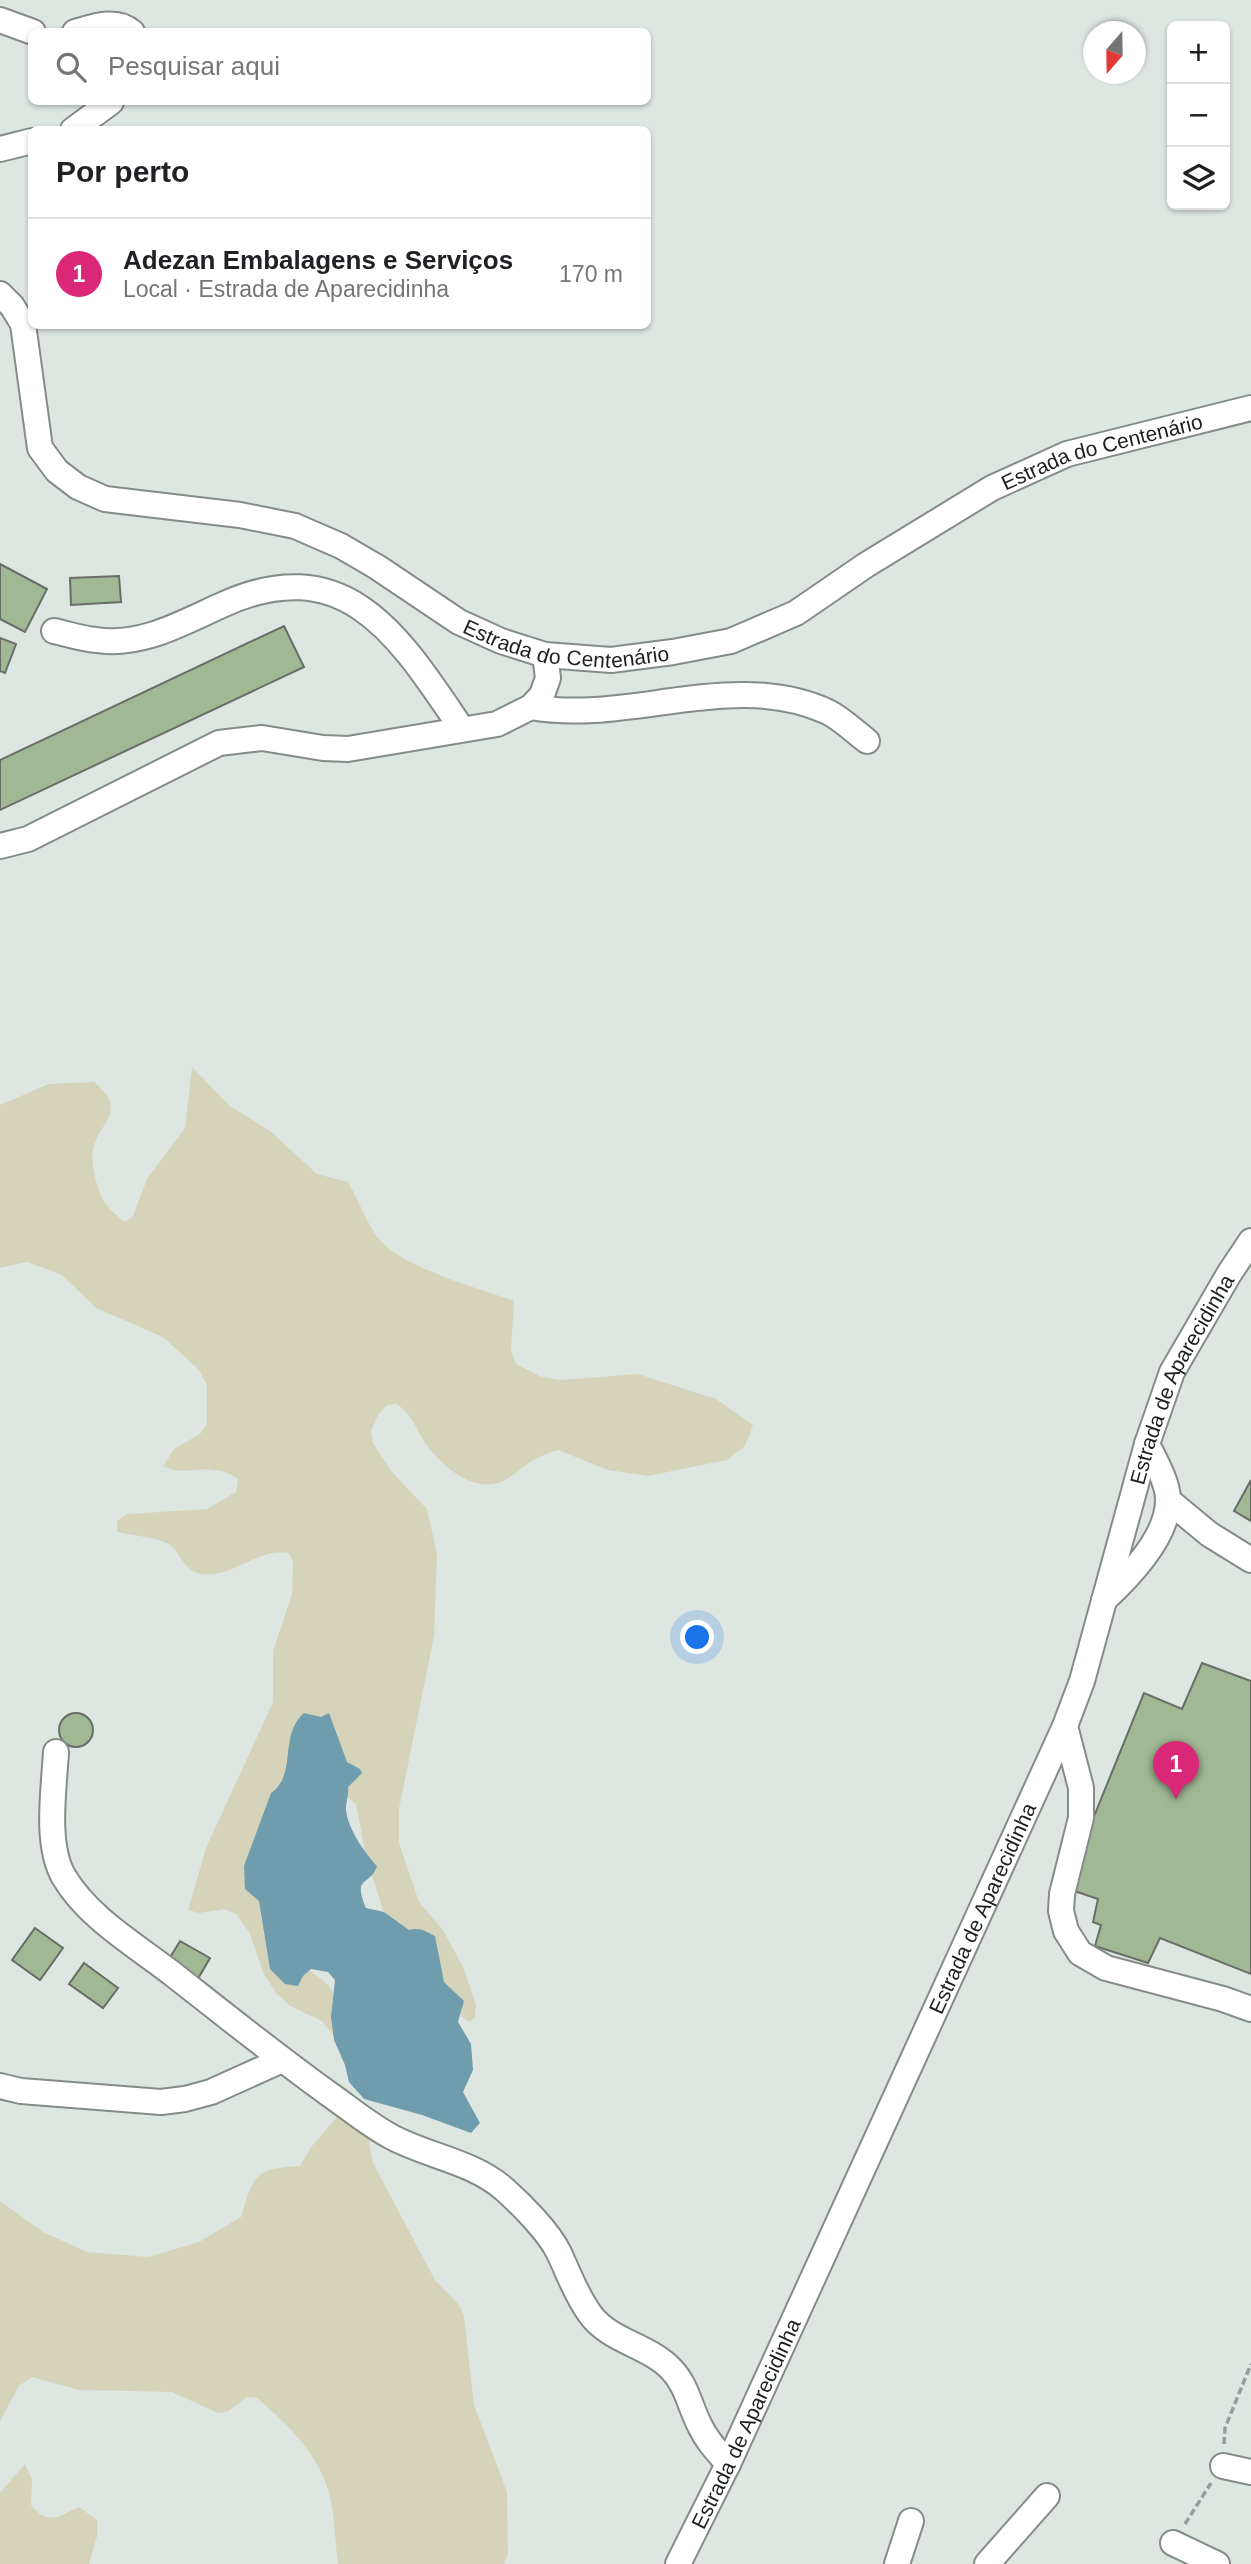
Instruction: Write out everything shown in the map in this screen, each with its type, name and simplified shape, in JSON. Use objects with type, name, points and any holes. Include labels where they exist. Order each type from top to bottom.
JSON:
[{"type":"street","points":[[0,20],[28,30]]},
{"type":"street","points":[[88,28],[102,24],[127,28]]},
{"type":"street","points":[[78,126],[107,105]]},
{"type":"street","points":[[0,149],[28,142]]},
{"type":"street","name":"Estrada do Centenário","points":[[0,294],[12,306],[23,324],[40,448],[57,471],[78,487],[105,499],[240,514],[295,526],[341,546],[377,566],[459,622],[501,641],[545,655],[611,660],[731,641],[796,613],[866,565],[992,488],[1042,465],[1067,454],[1251,408]]},
{"type":"street","points":[[54,631],[96,641],[122,641],[148,636],[187,622],[225,603],[271,590],[299,586],[327,590],[349,599],[401,643],[462,729]]},
{"type":"street","points":[[0,845],[28,839],[219,743],[262,738],[323,748],[348,749],[497,724],[531,707],[542,695],[548,678],[545,655]]},
{"type":"street","points":[[531,707],[579,712],[720,696],[771,698],[802,702],[831,713],[867,741]]},
{"type":"street","name":"Estrada de Aparecidinha","points":[[678,2564],[728,2463],[1065,1726],[1082,1681],[1147,1444],[1172,1372],[1251,1241]]},
{"type":"street","points":[[1103,1601],[1140,1563],[1157,1535],[1168,1500],[1162,1478],[1147,1444]]},
{"type":"street","points":[[1168,1500],[1209,1534],[1251,1560]]},
{"type":"street","points":[[1065,1726],[1082,1788],[1081,1818],[1062,1894],[1061,1911],[1066,1931],[1080,1953],[1106,1968],[1251,2009]]},
{"type":"street","points":[[56,1752],[53,1818],[55,1856],[64,1877],[79,1896],[122,1936],[282,2060],[387,2134],[410,2146],[464,2166],[502,2187],[524,2208],[558,2250],[571,2283],[592,2317],[607,2330],[653,2355],[671,2369],[684,2387],[709,2443],[728,2463]]},
{"type":"street","points":[[0,2086],[21,2091],[161,2102],[211,2092],[282,2060]]},
{"type":"street","points":[[1223,2466],[1251,2472]]},
{"type":"street","points":[[987,2564],[1047,2496]]},
{"type":"street","points":[[897,2564],[911,2521]]},
{"type":"street","points":[[1173,2543],[1217,2564]]},
{"type":"path","points":[[1173,2543],[1223,2466],[1225,2428],[1251,2364]]},
{"type":"green space","points":[[192,1067],[230,1106],[270,1131],[317,1174],[348,1182],[371,1228],[385,1246],[438,1275],[514,1301],[511,1350],[516,1364],[539,1376],[560,1380],[638,1374],[716,1399],[753,1425],[745,1446],[727,1460],[648,1476],[608,1470],[558,1450],[533,1460],[505,1480],[490,1485],[467,1480],[446,1466],[428,1447],[409,1416],[397,1404],[387,1405],[378,1415],[371,1431],[373,1443],[391,1471],[427,1509],[437,1554],[434,1636],[399,1809],[399,1843],[419,1902],[443,1930],[463,1967],[476,2005],[475,2017],[470,2022],[463,2018],[434,1966],[383,1910],[366,1856],[356,1804],[324,1779],[296,1962],[321,1979],[333,1993],[337,2011],[337,2041],[322,2021],[290,2006],[277,1994],[264,1974],[249,1932],[236,1914],[224,1909],[199,1913],[188,1910],[206,1848],[273,1702],[273,1651],[292,1594],[293,1562],[289,1553],[278,1552],[224,1572],[201,1574],[183,1562],[166,1543],[117,1532],[117,1521],[127,1514],[207,1509],[236,1492],[238,1479],[227,1473],[217,1470],[179,1471],[163,1466],[174,1449],[200,1434],[207,1424],[207,1385],[199,1370],[163,1337],[96,1308],[62,1275],[27,1262],[0,1268],[0,1105],[49,1084],[94,1082],[104,1092],[111,1109],[93,1149],[96,1179],[108,1207],[125,1222],[133,1216],[147,1179],[185,1128]]},
{"type":"green space","points":[[364,2115],[372,2123],[369,2144],[373,2163],[435,2280],[459,2305],[464,2316],[474,2405],[507,2492],[508,2554],[504,2564],[338,2564],[333,2511],[324,2478],[300,2440],[257,2398],[247,2397],[229,2411],[218,2413],[172,2392],[79,2390],[32,2377],[19,2386],[0,2421],[0,2201],[43,2232],[87,2252],[148,2257],[199,2242],[241,2217],[249,2192],[258,2177],[273,2169],[300,2166],[311,2147],[338,2116]]},
{"type":"green space","points":[[25,2464],[32,2480],[31,2505],[37,2512],[54,2518],[79,2507],[97,2520],[97,2536],[89,2564],[0,2564],[0,2493]]},
{"type":"water","points":[[304,1713],[321,1717],[329,1713],[347,1762],[362,1773],[348,1787],[346,1809],[353,1832],[377,1866],[361,1886],[366,1908],[384,1912],[409,1930],[419,1929],[435,1936],[444,1982],[464,2001],[458,2022],[471,2044],[473,2070],[463,2092],[480,2123],[471,2133],[422,2115],[364,2099],[349,2082],[334,2040],[331,2017],[335,1980],[328,1972],[311,1969],[303,1976],[298,1986],[285,1984],[270,1969],[259,1901],[245,1889],[244,1866],[271,1793],[284,1776],[292,1733],[296,1722]]},
{"type":"building","points":[[0,564],[47,589],[25,632],[0,619]]},
{"type":"building","points":[[119,576],[121,602],[71,605],[70,578]]},
{"type":"building","points":[[284,626],[304,667],[0,810],[0,760]]},
{"type":"building","points":[[0,638],[16,644],[5,673],[0,671]]},
{"type":"building","points":[[1251,1480],[1251,1521],[1234,1511]]},
{"type":"building","points":[[1202,1663],[1251,1681],[1251,1974],[1160,1938],[1148,1963],[1095,1946],[1101,1925],[1093,1922],[1098,1899],[1065,1888],[1144,1693],[1182,1709]]},
{"type":"building","points":[[76,1713],[88,1718],[93,1730],[88,1742],[76,1747],[64,1742],[59,1730],[64,1718]]},
{"type":"building","points":[[35,1928],[63,1948],[40,1980],[12,1960]]},
{"type":"building","points":[[180,1941],[210,1958],[196,1982],[166,1964]]},
{"type":"building","points":[[84,1963],[118,1988],[103,2008],[69,1984]]},
{"type":"place","name":"Adezan Embalagens e Serviços","points":[[1176,1799]]}]
